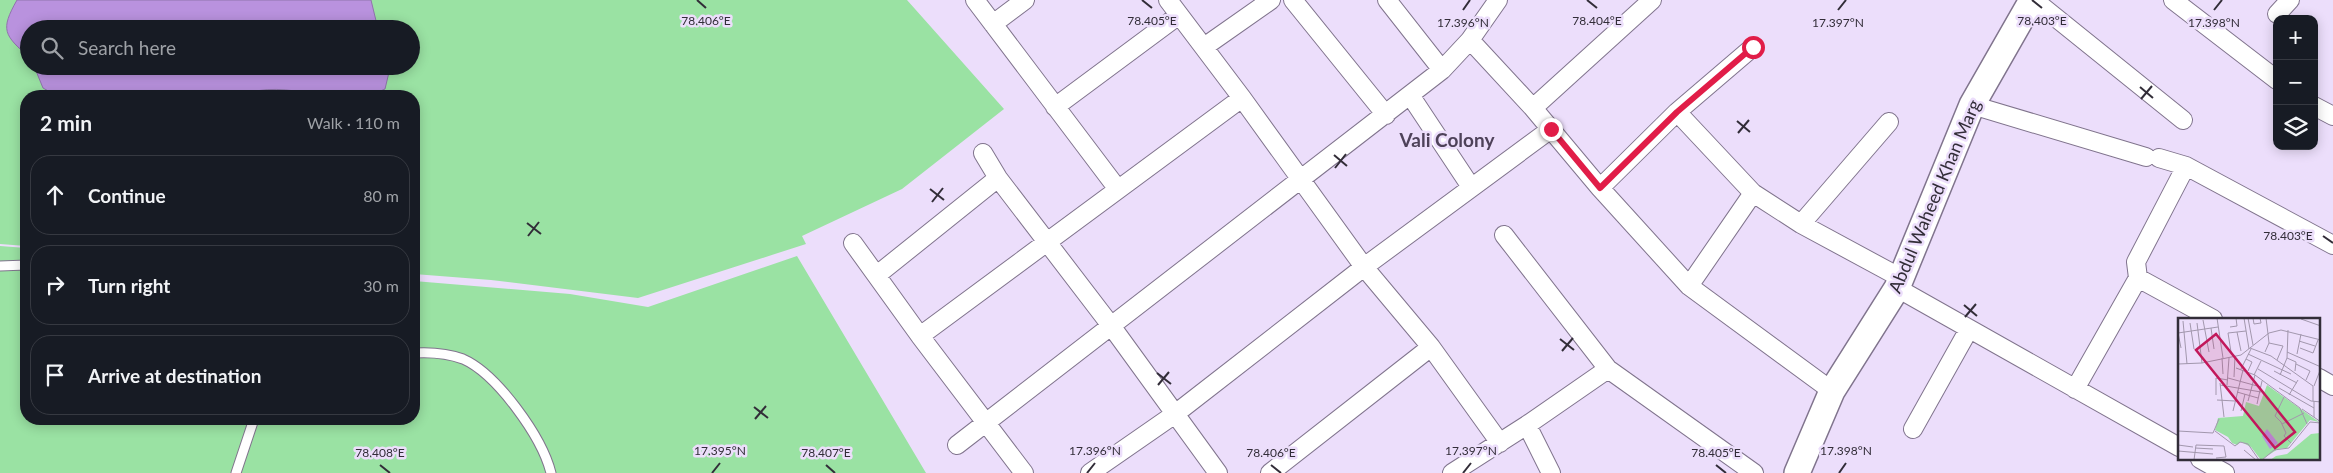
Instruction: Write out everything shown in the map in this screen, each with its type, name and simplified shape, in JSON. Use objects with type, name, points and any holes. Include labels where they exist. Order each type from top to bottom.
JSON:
[{"type":"street","points":[[975,0],[1118,188]]},
{"type":"street","points":[[993,24],[1025,0]]},
{"type":"street","points":[[1168,0],[1242,98],[1364,267],[1430,347],[1500,443]]},
{"type":"street","points":[[1204,48],[1271,0]]},
{"type":"street","points":[[1293,0],[1386,115]]},
{"type":"street","points":[[1387,0],[1442,70]]},
{"type":"street","points":[[957,445],[1442,70],[1470,40],[1498,0]]},
{"type":"street","points":[[1533,108],[1652,0]]},
{"type":"street","points":[[2033,0],[2183,120]]},
{"type":"street","name":"Abdul Waheed Khan Marg","points":[[1797,473],[1832,391],[1899,283],[1972,105],[2033,0]]},
{"type":"street","points":[[2173,0],[2273,77]]},
{"type":"street","points":[[2277,14],[2290,0]]},
{"type":"street","points":[[1056,107],[1179,15]]},
{"type":"street","points":[[1470,40],[1533,108],[1600,188],[1689,286],[1832,391]]},
{"type":"street","points":[[1600,188],[1677,112],[1753,47]]},
{"type":"street","points":[[1410,95],[1471,187]]},
{"type":"street","points":[[920,336],[1046,241],[1242,98]]},
{"type":"street","points":[[1972,105],[2152,158],[2186,166],[2333,245]]},
{"type":"street","points":[[2318,108],[2333,116]]},
{"type":"street","points":[[1677,112],[1753,193],[1899,283],[1968,329],[2178,446]]},
{"type":"street","points":[[1801,224],[1889,122]]},
{"type":"street","points":[[1090,473],[1175,414],[1364,267],[1551,129]]},
{"type":"street","points":[[983,153],[998,178],[1112,327],[1218,473]]},
{"type":"street","points":[[2075,389],[2138,278],[2136,262],[2186,166]]},
{"type":"street","points":[[876,275],[998,178]]},
{"type":"street","points":[[1689,286],[1753,193]]},
{"type":"street","points":[[1504,234],[1608,369],[1754,473]]},
{"type":"street","points":[[853,243],[985,424],[1024,473]]},
{"type":"street","points":[[2138,278],[2211,318]]},
{"type":"street","points":[[1913,429],[1968,329]]},
{"type":"street","points":[[1270,473],[1430,347]]},
{"type":"street","points":[[1452,473],[1527,425],[1608,369]]},
{"type":"street","points":[[2320,379],[2333,386]]},
{"type":"street","points":[[1527,425],[1551,473]]},
{"type":"street","points":[[2202,460],[2225,473]]},
{"type":"lane","points":[[0,266],[20,264]]},
{"type":"lane","points":[[420,352],[446,354],[464,360],[503,392],[528,424],[550,473]]},
{"type":"lane","points":[[236,473],[252,425]]},
{"type":"green space","points":[[0,0],[907,0],[1004,109],[902,189],[802,236],[806,244],[638,298],[491,280],[420,274],[420,90],[20,90],[20,246],[0,244]]},
{"type":"green space","points":[[0,246],[20,248],[20,425],[420,425],[420,282],[570,294],[648,307],[797,256],[926,473],[0,473]]},
{"type":"shaded area","points":[[17,0],[371,0],[376,20],[20,20],[20,49],[7,32],[8,18]]},
{"type":"shaded area","points":[[38,75],[388,75],[385,89],[382,90],[46,90],[43,88]]},
{"type":"district","name":"Vali Colony","points":[[1447,139]]},
{"type":"route","points":[[1551,129],[1600,188],[1677,112],[1753,47]]}]
